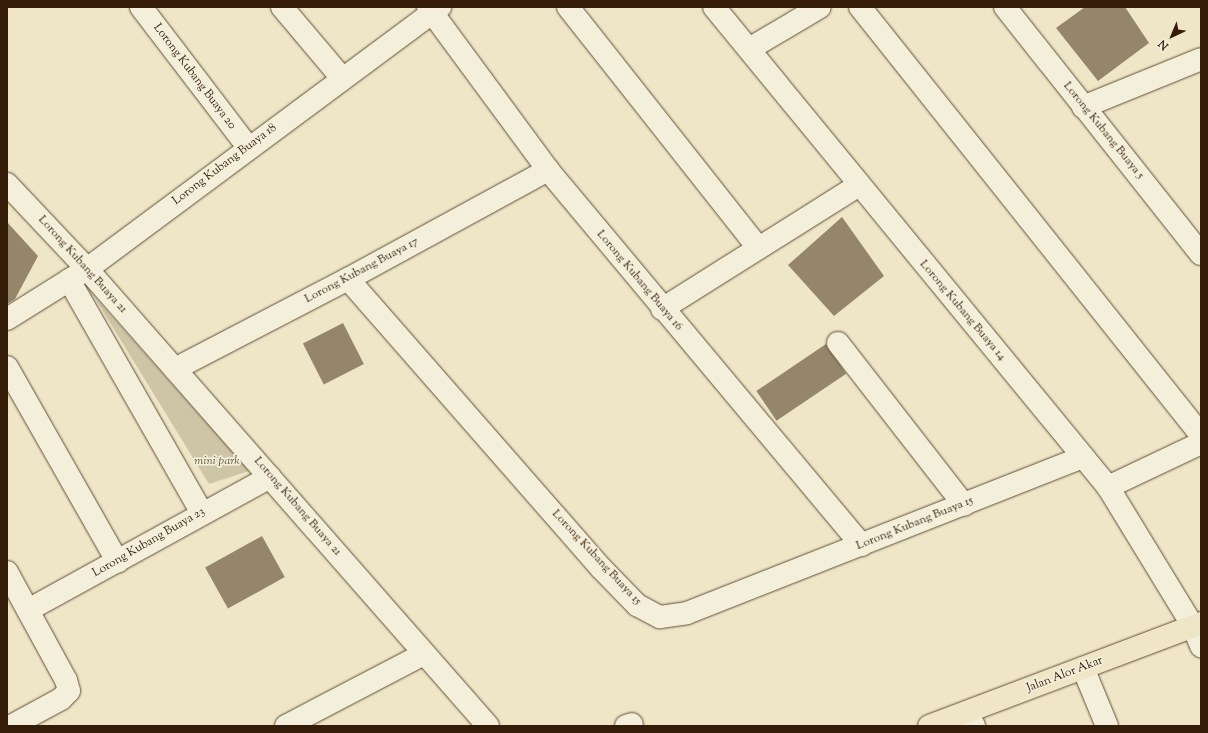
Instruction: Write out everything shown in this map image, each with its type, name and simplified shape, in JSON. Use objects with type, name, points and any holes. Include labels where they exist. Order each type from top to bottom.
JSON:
[{"type":"main road","name":"Jalan Alor Akar","points":[[929,726],[971,719],[1083,668],[1198,632]]},
{"type":"street","name":"Lorong Kubang Buaya 20","points":[[141,7],[248,147]]},
{"type":"street","points":[[282,7],[342,78]]},
{"type":"street","points":[[568,7],[758,248]]},
{"type":"street","name":"Lorong Kubang Buaya 14","points":[[714,7],[1108,487],[1198,632]]},
{"type":"street","points":[[749,49],[820,7]]},
{"type":"street","points":[[860,7],[1201,435]]},
{"type":"street","name":"Lorong Kubang Buaya 5","points":[[1005,7],[1201,254]]},
{"type":"street","name":"Lorong Kubang Buaya 18","points":[[7,320],[78,275],[434,9]]},
{"type":"street","name":"Lorong Kubang Buaya 16","points":[[434,9],[548,170],[662,309],[862,545]]},
{"type":"street","points":[[1083,107],[1201,59]]},
{"type":"street","name":"Lorong Kubang Buaya 17","points":[[175,369],[348,280],[548,170]]},
{"type":"street","name":"Lorong Kubang Buaya 21","points":[[7,184],[78,275],[175,369],[488,726]]},
{"type":"street","points":[[662,309],[859,185]]},
{"type":"street","points":[[78,275],[202,513]]},
{"type":"street","name":"Lorong Kubang Buaya 15","points":[[348,280],[601,568],[637,605],[660,617],[687,613],[964,505],[1083,456]]},
{"type":"street","points":[[838,343],[964,505]]},
{"type":"street","points":[[7,368],[118,562]]},
{"type":"street","points":[[1108,487],[1201,443]]},
{"type":"street","name":"Lorong Kubang Buaya 23","points":[[28,610],[118,562],[202,513],[270,477]]},
{"type":"street","points":[[7,572],[66,680],[69,691],[61,699],[11,726]]},
{"type":"street","points":[[286,726],[424,654]]},
{"type":"street","points":[[1083,668],[1107,726]]},
{"type":"green space","name":"mini park","points":[[93,295],[249,471],[209,484]]},
{"type":"building","points":[[1085,7],[1125,7],[1149,43],[1098,81],[1056,28]]},
{"type":"building","points":[[842,217],[884,276],[834,316],[788,265]]},
{"type":"building","points":[[7,222],[38,256],[15,299],[7,304]]},
{"type":"building","points":[[343,323],[364,364],[324,384],[303,343]]},
{"type":"building","points":[[826,344],[846,374],[776,421],[756,391]]},
{"type":"building","points":[[262,536],[285,577],[228,609],[205,568]]}]
